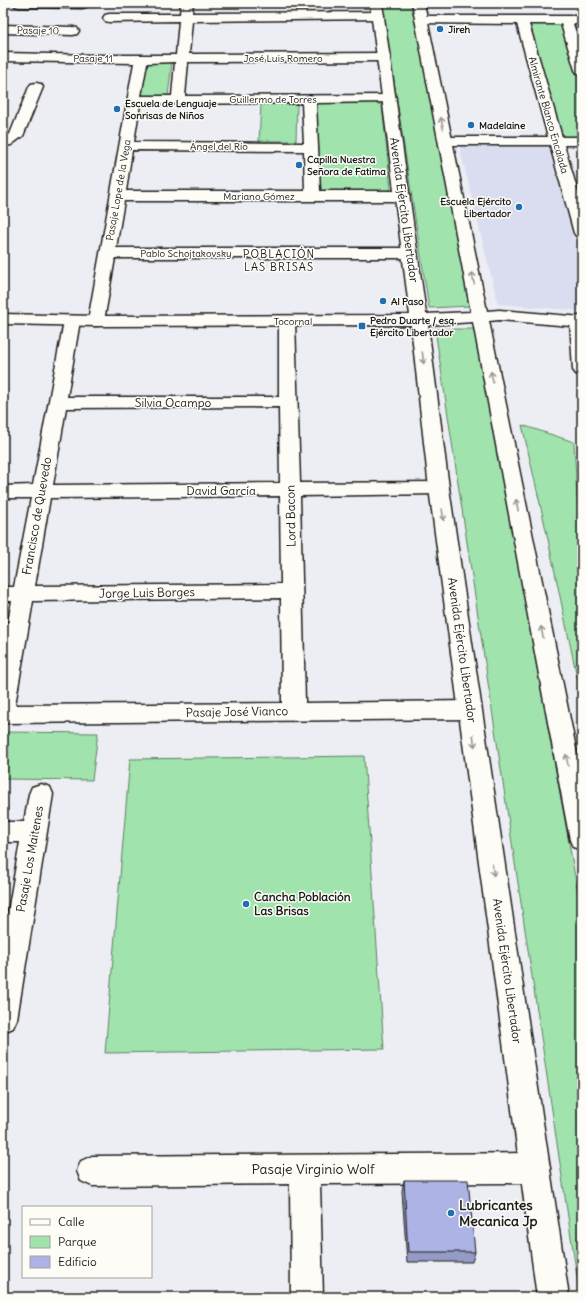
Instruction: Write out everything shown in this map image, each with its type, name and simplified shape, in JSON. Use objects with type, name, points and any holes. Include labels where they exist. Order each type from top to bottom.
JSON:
[{"type":"street","points":[[19,3],[82,4]]},
{"type":"street","points":[[178,100],[187,3]]},
{"type":"street","points":[[418,3],[578,798],[582,840]]},
{"type":"street","points":[[109,18],[186,17],[377,9]]},
{"type":"street","name":"Avenida Ejército Libertador","points":[[377,9],[419,320],[439,488],[553,1297]]},
{"type":"street","points":[[421,20],[582,20]]},
{"type":"street","name":"Almirante Blanco Encalada","points":[[522,20],[582,232]]},
{"type":"street","points":[[566,20],[581,62]]},
{"type":"street","name":"Pasaje 10","points":[[3,29],[73,31]]},
{"type":"street","name":"Pasaje 11","points":[[3,57],[182,58]]},
{"type":"street","name":"José Luis Romero","points":[[182,58],[384,57]]},
{"type":"street","name":"Pasaje Lope de la Vega","points":[[96,322],[141,58]]},
{"type":"street","points":[[4,147],[16,136],[36,87]]},
{"type":"street","name":"Guillermo de Torres","points":[[134,100],[389,98]]},
{"type":"street","points":[[309,99],[314,196]]},
{"type":"street","points":[[446,141],[582,141]]},
{"type":"street","name":"Ángel del Río","points":[[126,146],[311,147]]},
{"type":"street","name":"Mariano Gómez","points":[[117,196],[402,196]]},
{"type":"street","name":"Pablo Schojtakovsky","points":[[108,253],[409,253]]},
{"type":"street","name":"Tocornal","points":[[3,319],[96,322],[287,321],[419,320],[480,316],[519,316],[580,322]]},
{"type":"street","name":"Francisco de Quevedo","points":[[3,710],[72,321]]},
{"type":"street","name":"Lord Bacon","points":[[287,321],[294,711]]},
{"type":"street","points":[[580,322],[582,370]]},
{"type":"street","name":"Silvia Ocampo","points":[[57,403],[289,402]]},
{"type":"street","name":"David García","points":[[3,492],[439,488]]},
{"type":"street","name":"Jorge Luis Borges","points":[[3,594],[292,591]]},
{"type":"street","name":"Pasaje José Vianco","points":[[3,714],[470,710]]},
{"type":"street","name":"Pasaje Los Maitenes","points":[[3,1019],[41,794]]},
{"type":"street","points":[[3,832],[34,832]]},
{"type":"street","name":"Pasaje Virginio Wolf","points":[[92,1171],[535,1168]]},
{"type":"street","points":[[305,1169],[308,1297]]},
{"type":"shaded area","name":"Escuela Ejército Libertador","points":[[459,145],[548,145],[582,268],[582,311],[498,304]]},
{"type":"green space","points":[[382,3],[413,3],[470,306],[429,308]]},
{"type":"green space","points":[[527,23],[561,23],[582,85],[582,138],[560,137]]},
{"type":"green space","points":[[148,61],[172,62],[168,96],[141,97]]},
{"type":"green space","points":[[374,102],[382,105],[391,189],[387,191],[325,192],[318,189],[313,106],[318,103]]},
{"type":"green space","points":[[261,104],[297,104],[296,141],[259,141]]},
{"type":"green space","points":[[435,329],[476,329],[582,915],[582,1297],[580,1297]]},
{"type":"green space","points":[[522,425],[574,442],[577,496],[582,522],[582,701],[546,530]]},
{"type":"green space","points":[[3,732],[98,733],[92,780],[3,779]]},
{"type":"green space","name":"Cancha Población Las Brisas","points":[[364,756],[384,1049],[105,1053],[130,759]]},
{"type":"building","points":[[404,1180],[468,1180],[475,1252],[408,1252]]},
{"type":"place","name":"Jireh","points":[[440,29]]},
{"type":"place","name":"Escuela de Lenguaje Sonrisas de Niños","points":[[117,109]]},
{"type":"place","name":"Madelaine","points":[[471,125]]},
{"type":"place","name":"Capilla Nuestra Señora de Fatima","points":[[299,165]]},
{"type":"place","name":"Escuela Ejército Libertador","points":[[519,207]]},
{"type":"place","name":"Al Paso","points":[[383,301]]},
{"type":"place","name":"Pedro Duarte / esq. Ejército Libertador","points":[[362,326]]},
{"type":"place","name":"Cancha Población Las Brisas","points":[[246,904]]},
{"type":"place","name":"Lubricantes Mecanica Jp","points":[[451,1213]]},
{"type":"district","name":"POBLACIÓN LAS BRISAS","points":[[279,260]]}]
